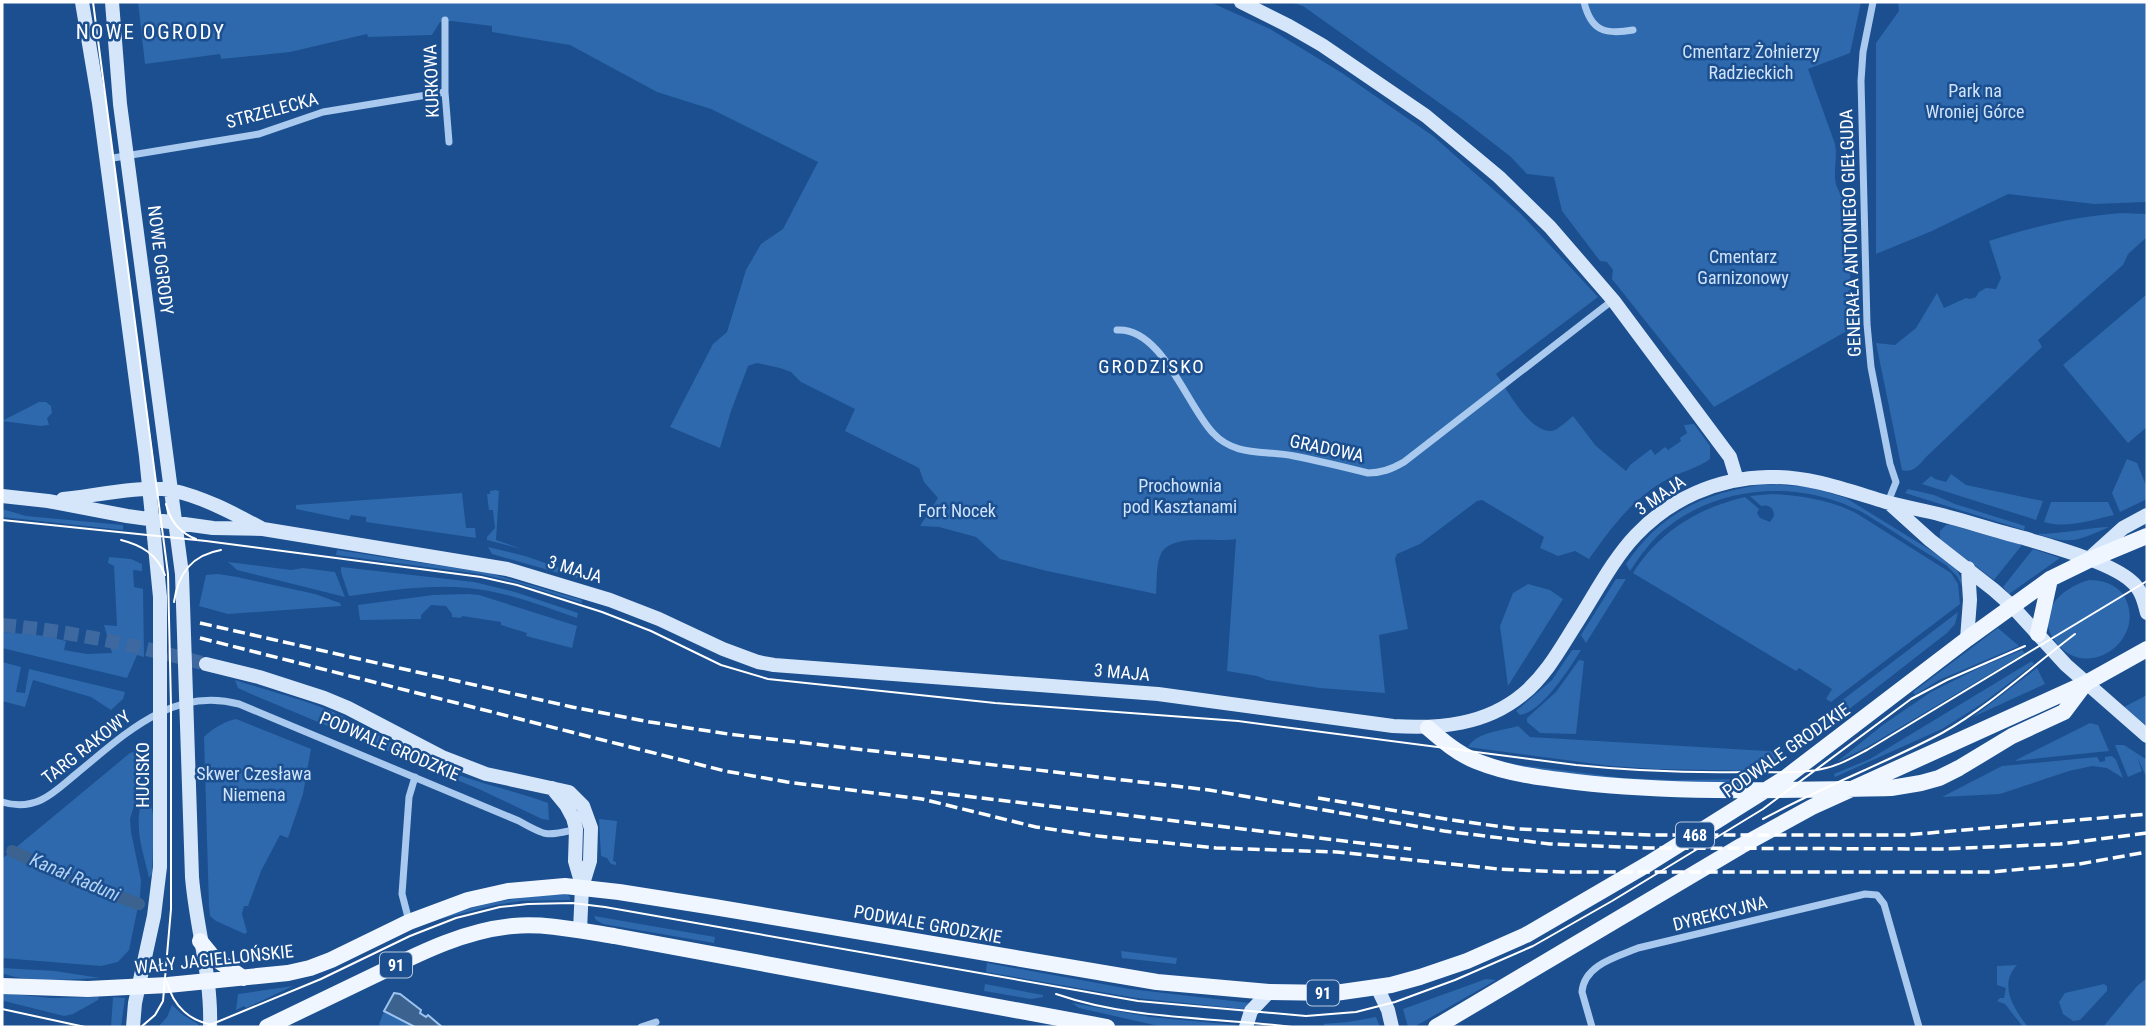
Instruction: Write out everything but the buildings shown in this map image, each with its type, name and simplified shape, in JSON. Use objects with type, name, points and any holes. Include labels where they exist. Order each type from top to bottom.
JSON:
[{"type":"main road","points":[[82,2],[107,159],[153,520]]},
{"type":"main road","name":"NOWE OGRODY","points":[[112,2],[119,93],[176,523]]},
{"type":"main road","points":[[1241,2],[1322,45],[1426,117],[1499,177],[1550,226],[1613,300],[1730,457],[1737,480]]},
{"type":"main road","name":"3 MAJA","points":[[2,496],[213,528],[262,529],[507,569],[610,600],[733,653],[774,665],[1158,694],[1393,726],[1428,728],[1460,724],[1485,716],[1523,694],[1544,673],[1635,536],[1681,499],[1703,489],[1737,480],[1767,477],[1803,478],[1821,482],[1941,514],[2089,560],[2131,580],[2142,593],[2147,613]]},
{"type":"main road","name":"3 MAJA","points":[[48,501],[150,489],[171,490],[228,510],[262,529]]},
{"type":"main road","name":"3 MAJA","points":[[1888,502],[1930,540],[2012,606],[2066,664],[2147,736]]},
{"type":"main road","points":[[1930,540],[1941,514]]},
{"type":"main road","points":[[2089,560],[2123,528],[2147,515]]},
{"type":"main road","name":"HUCISKO","points":[[133,1027],[159,880],[161,634],[153,520]]},
{"type":"main road","points":[[176,523],[182,574],[192,877],[207,982],[210,1027]]},
{"type":"main road","name":"468","points":[[2012,606],[2050,579],[2147,536]]},
{"type":"main road","points":[[1967,639],[1970,600],[1968,568]]},
{"type":"main road","points":[[2038,634],[2050,579]]},
{"type":"main road","name":"PODWALE GRODZKIE","points":[[582,887],[1157,982],[1269,992],[1335,993],[1377,987],[1420,977],[1467,961],[1526,935],[1587,901],[1758,797],[2012,606]]},
{"type":"main road","name":"468","points":[[1436,1027],[1812,807],[2086,682],[2147,649]]},
{"type":"main road","points":[[206,663],[324,698],[476,771],[569,792],[583,806],[583,828],[575,861],[582,887],[580,930]]},
{"type":"main road","points":[[1428,728],[1451,748],[1476,761],[1513,773],[1551,779],[1638,788],[1891,788],[1939,778],[2012,736],[2064,712],[2086,682]]},
{"type":"main road","name":"WAŁY JAGIELLOŃSKIE","points":[[2,986],[70,989],[139,986],[288,973],[310,968],[407,914],[499,893],[546,887],[582,887]]},
{"type":"main road","name":"91","points":[[267,1027],[433,947],[492,929],[514,926],[550,926],[580,930],[1107,1027]]},
{"type":"main road","points":[[200,941],[213,957],[243,978]]},
{"type":"main road","points":[[1377,987],[1388,1010],[1392,1027]]},
{"type":"main road","points":[[1246,1027],[1251,1011],[1269,992]]},
{"type":"street","points":[[1584,2],[1586,12],[1595,25],[1605,32],[1633,30]]},
{"type":"street","name":"GENERAŁA ANTONIEGO GIEŁGUDA","points":[[1873,2],[1861,81],[1864,230],[1869,354],[1890,464],[1896,482],[1888,502]]},
{"type":"street","name":"KURKOWA","points":[[445,20],[445,92],[449,142]]},
{"type":"street","name":"STRZELECKA","points":[[107,159],[259,134],[323,112],[445,92]]},
{"type":"street","name":"GRADOWA","points":[[1117,330],[1131,331],[1152,346],[1174,372],[1214,435],[1234,448],[1252,453],[1294,456],[1376,473],[1404,462],[1613,300]]},
{"type":"street","name":"PODWALE GRODZKIE","points":[[186,702],[218,700],[239,704],[519,821],[541,834],[552,835],[583,828]]},
{"type":"street","name":"TARG RAKOWY","points":[[2,802],[27,805],[47,797],[133,728],[161,710],[186,702]]},
{"type":"street","points":[[407,914],[402,894],[409,796],[415,778]]},
{"type":"street","name":"DYREKCYJNA","points":[[1592,1027],[1582,992],[1585,979],[1594,969],[1638,948],[1865,894],[1877,895],[1882,901],[1919,1027]]},
{"type":"street","points":[[641,1027],[656,1022]]},
{"type":"green space","points":[[138,2],[1210,2],[1270,29],[1342,73],[1433,136],[1521,214],[1598,297],[1496,374],[1529,420],[1546,431],[1555,430],[1573,416],[1596,446],[1626,471],[1651,449],[1655,455],[1665,447],[1668,450],[1687,433],[1684,425],[1694,424],[1710,446],[1710,459],[1666,480],[1642,496],[1614,525],[1589,559],[1575,551],[1558,556],[1540,548],[1544,537],[1482,500],[1420,544],[1397,554],[1395,559],[1408,629],[1379,635],[1385,693],[1320,688],[1227,671],[1236,539],[1183,541],[1165,549],[1160,556],[1157,570],[1156,594],[1000,559],[976,537],[939,527],[920,526],[938,498],[924,482],[919,468],[845,431],[855,409],[801,382],[791,372],[757,363],[748,366],[720,448],[670,427],[713,344],[727,332],[746,270],[761,244],[783,229],[818,162],[711,109],[657,92],[570,45],[492,32],[492,26],[440,22],[432,35],[368,37],[367,34],[290,52],[221,59],[220,54],[145,64]]},
{"type":"green space","name":"Cmentarz Garnizonowy","points":[[1290,2],[1861,2],[1850,53],[1808,69],[1835,144],[1836,182],[1848,208],[1852,328],[1714,407],[1612,279],[1613,270],[1607,262],[1600,261],[1562,211],[1554,177],[1527,174],[1511,157],[1462,119],[1303,6]]},
{"type":"green space","name":"Park na Wroniej Górce","points":[[1898,2],[2147,2],[2147,202],[2094,204],[2008,194],[1932,231],[1876,254],[1876,43],[1899,11]]},
{"type":"green space","points":[[2122,213],[2147,214],[2147,237],[2128,254],[2123,265],[2038,340],[2042,347],[1920,464],[1912,470],[1902,470],[1876,343],[1895,345],[1916,328],[1937,293],[1944,308],[1966,298],[1976,297],[1986,288],[1996,289],[2001,278],[1989,241],[2054,223]]},
{"type":"green space","points":[[2147,294],[2147,427],[2128,443],[2063,365]]},
{"type":"green space","points":[[39,402],[46,402],[51,406],[52,413],[47,418],[49,425],[2,421]]},
{"type":"green space","points":[[2127,459],[2137,463],[2147,488],[2147,499],[2120,512],[2112,493]]},
{"type":"green space","points":[[1951,474],[1966,485],[2043,501],[2036,520],[1922,484],[1931,476],[1946,482]]},
{"type":"green space","points":[[1766,484],[1810,487],[1846,498],[1940,556],[1957,570],[1963,588],[1957,576],[1946,565],[1861,511],[1828,498],[1779,491],[1754,492],[1706,504],[1664,530],[1630,571],[1626,564],[1654,531],[1670,518],[1705,499]]},
{"type":"green space","points":[[1908,489],[1934,495],[2025,526],[2024,530],[1905,493]]},
{"type":"green space","points":[[499,491],[496,540],[522,549],[487,540],[495,528],[493,510],[489,510],[487,494]]},
{"type":"green space","points":[[462,493],[466,528],[475,528],[476,538],[366,522],[366,517],[351,515],[349,520],[296,509],[296,505]]},
{"type":"green space","points":[[1771,494],[1814,499],[1856,513],[1951,573],[1958,584],[1960,604],[1831,702],[1826,699],[1832,689],[1799,668],[1796,671],[1633,573],[1643,558],[1667,534],[1711,508],[1745,497],[1759,509],[1757,513],[1760,518],[1770,522],[1774,516],[1772,509],[1769,506],[1761,506],[1750,496]]},
{"type":"green space","points":[[2051,502],[2108,502],[2114,515],[2070,524],[2044,522]]},
{"type":"green space","points":[[2,509],[26,516],[123,525],[123,530],[2,517]]},
{"type":"green space","points":[[1946,525],[2022,545],[1994,580],[1940,539],[1940,531]]},
{"type":"green space","points":[[2109,527],[2074,540],[2058,540],[2037,534],[2055,533]]},
{"type":"green space","points":[[488,547],[525,556],[583,576],[576,578],[492,554]]},
{"type":"green space","points":[[2033,549],[2060,558],[2009,594],[2003,587]]},
{"type":"green space","points":[[337,550],[489,573],[582,600],[582,603],[480,574],[336,555]]},
{"type":"green space","points":[[109,557],[131,559],[142,564],[142,571],[133,570],[134,587],[143,589],[144,657],[137,655],[127,678],[2,648],[2,632],[46,636],[66,641],[64,650],[87,654],[112,653],[104,625],[117,626],[114,566],[108,563]]},
{"type":"green space","points":[[228,562],[291,570],[303,568],[335,572],[345,597],[237,570]]},
{"type":"green space","points":[[341,567],[474,582],[515,592],[578,613],[577,618],[510,596],[468,588],[423,587],[349,596]]},
{"type":"green space","points":[[218,574],[315,594],[340,603],[341,606],[228,614],[199,606],[206,575]]},
{"type":"green space","points":[[1616,579],[1626,579],[1586,643],[1581,635]]},
{"type":"green space","points":[[2089,580],[2112,585],[2123,594],[2129,610],[2129,625],[2114,649],[2087,659],[2073,656],[2060,647],[2052,636],[2048,615],[2052,606],[2067,590]]},
{"type":"green space","points":[[1528,584],[1550,590],[1563,599],[1508,686],[1500,626],[1513,593]]},
{"type":"green space","points":[[433,595],[479,595],[577,626],[572,648],[526,636],[527,633],[501,625],[501,622],[452,617],[446,606],[431,605],[421,615],[421,619],[360,620],[358,605]]},
{"type":"green space","points":[[1958,612],[1955,624],[1947,633],[1821,731],[1820,727],[1832,708]]},
{"type":"green space","points":[[1998,628],[2019,646],[1939,680],[1915,695],[1913,692]]},
{"type":"green space","points":[[1572,650],[1581,650],[1555,688],[1538,706],[1520,715],[1516,711],[1552,680]]},
{"type":"green space","points":[[2022,650],[2025,653],[1837,762],[1884,724],[1931,692]]},
{"type":"green space","points":[[1579,660],[1584,661],[1576,734],[1540,733],[1527,722],[1527,718],[1556,692]]},
{"type":"green space","points":[[2032,661],[2034,664],[1983,703],[1942,729],[1835,777],[1834,774],[1870,759]]},
{"type":"green space","points":[[2,662],[21,667],[16,692],[25,693],[29,669],[125,692],[123,699],[111,710],[91,697],[33,680],[25,707],[2,701]]},
{"type":"green space","points":[[2037,668],[2045,684],[1973,717]]},
{"type":"green space","points":[[235,680],[329,710],[454,773],[548,803],[549,820],[251,694],[238,688]]},
{"type":"green space","points":[[2147,695],[2147,726],[2124,707]]},
{"type":"green space","name":"Skwer Czesława Niemena","points":[[236,719],[311,749],[303,794],[288,838],[280,835],[261,871],[248,906],[244,906],[242,914],[247,932],[245,934],[216,921],[210,916],[209,906],[204,737],[219,726]]},
{"type":"green space","points":[[2090,723],[2098,725],[2109,751],[2014,761]]},
{"type":"green space","points":[[1518,726],[1530,737],[1785,752],[1761,771],[1611,766],[1468,747],[1483,735]]},
{"type":"green space","points":[[2115,745],[2124,745],[2147,759],[2147,778],[2137,757],[2142,771],[2128,777]]},
{"type":"green space","points":[[140,750],[143,753],[143,767],[140,768],[140,786],[130,819],[141,880],[129,950],[118,962],[101,966],[2,958],[2,859],[130,753]]},
{"type":"green space","points":[[2112,756],[2123,778],[2107,768],[2092,766],[2000,794],[1942,797],[2002,766],[2097,757],[2100,762],[2105,761],[2105,757]]},
{"type":"green space","points":[[1497,762],[1623,778],[1749,779],[1743,783],[1639,782],[1538,771]]},
{"type":"green space","points":[[142,797],[150,799],[154,820],[152,874],[149,878],[139,829]]},
{"type":"green space","points":[[599,819],[617,821],[613,861],[616,865],[601,856]]},
{"type":"green space","points":[[567,894],[570,900],[521,901],[440,919],[503,901]]},
{"type":"green space","points":[[594,916],[715,937],[714,943],[603,924]]},
{"type":"green space","points":[[1121,951],[1177,958],[1176,964],[1122,958]]},
{"type":"green space","points":[[987,963],[1130,989],[1250,1003],[1243,1009],[1136,998],[986,972]]},
{"type":"green space","points":[[2017,965],[2011,973],[2008,989],[2013,1005],[2028,1027],[2023,1027],[2005,1004],[1997,1001],[2004,998],[2006,988],[1997,985],[1997,966]]},
{"type":"green space","points":[[2,968],[55,971],[100,978],[26,979],[2,973]]},
{"type":"green space","points":[[2147,978],[2147,1024],[2144,1027],[2103,1027],[2137,986]]},
{"type":"green space","points":[[1486,979],[1496,980],[1414,1027],[1408,1027],[1403,1009]]},
{"type":"green space","points":[[985,984],[1043,997],[1031,999],[984,991]]},
{"type":"green space","points":[[2104,984],[2107,991],[2080,1020],[2073,1021],[2063,1014],[2059,1002],[2065,993]]},
{"type":"green space","points":[[293,986],[246,1008],[244,1006],[236,1010],[238,994]]},
{"type":"green space","points":[[2,993],[50,998],[99,997],[73,1014],[64,1016],[4,1001]]},
{"type":"green space","points":[[113,997],[125,998],[121,1027],[111,1027]]},
{"type":"green space","points":[[1072,1003],[1150,1017],[1236,1025],[1163,1027],[1079,1008]]},
{"type":"green space","points":[[172,1005],[198,1026],[158,1027],[167,1017]]},
{"type":"green space","points":[[384,1011],[415,1027],[380,1027]]},
{"type":"green space","points":[[1376,1017],[1380,1027],[1327,1027],[1323,1024],[1348,1022]]},
{"type":"shaded area","points":[[394,993],[400,994],[421,1010],[420,1013],[426,1017],[428,1015],[442,1027],[415,1027],[384,1011]]},
{"type":"waterway","name":"Kanał Raduni","points":[[12,851],[71,879],[139,904]]},
{"type":"tunnel","points":[[2,625],[105,640],[206,664]]},
{"type":"tram line","points":[[93,2],[168,574],[171,909],[163,1001],[155,1015],[141,1027]]},
{"type":"tram line","points":[[166,504],[176,525],[196,539]]},
{"type":"tram line","points":[[2,520],[206,541],[481,577],[517,585],[602,612],[651,631],[721,665],[768,679],[995,703],[1238,721],[1576,765],[1683,772],[1794,772],[1813,771],[1839,764],[1867,750],[2147,581]]},
{"type":"tram line","points":[[121,540],[148,552],[158,561],[165,575]]},
{"type":"tram line","points":[[174,602],[179,582],[188,567],[202,556],[221,550]]},
{"type":"tram line","points":[[1763,819],[1942,733],[1994,699],[2075,634]]},
{"type":"tram line","points":[[205,1027],[321,979],[410,936],[456,918],[500,907],[572,903],[1138,1001],[1306,1016],[1356,1012],[1395,1002],[1455,980],[1533,946],[1763,809],[1911,699],[2025,646]]},
{"type":"tram line","points":[[167,982],[178,1005],[184,1011],[198,1020],[215,1025]]},
{"type":"tram line","points":[[1056,994],[1113,1009],[1292,1027]]},
{"type":"tram line","points":[[2,1009],[85,1027]]},
{"type":"railway","points":[[200,623],[572,707],[650,722],[728,734],[1209,790],[1444,831],[1550,844],[1648,848],[1945,849],[2060,844],[2147,833]]},
{"type":"railway","points":[[200,638],[725,771],[787,782],[922,799],[1036,827],[1098,836],[1216,848],[1337,852],[1498,869],[1563,872],[1991,872],[2079,864],[2147,852]]},
{"type":"railway","points":[[931,792],[1411,849]]},
{"type":"railway","points":[[1318,798],[1518,829],[1650,835],[1906,835],[2147,814]]},
{"type":"district","name":"NOWE OGRODY","points":[[151,32]]},
{"type":"district","name":"GRODZISKO","points":[[1152,366]]},
{"type":"park label","name":"Cmentarz Żołnierzy Radzieckich","points":[[1751,61]]},
{"type":"park label","name":"Prochownia pod Kasztanami","points":[[1180,495]]},
{"type":"park label","name":"Fort Nocek","points":[[957,510]]}]
